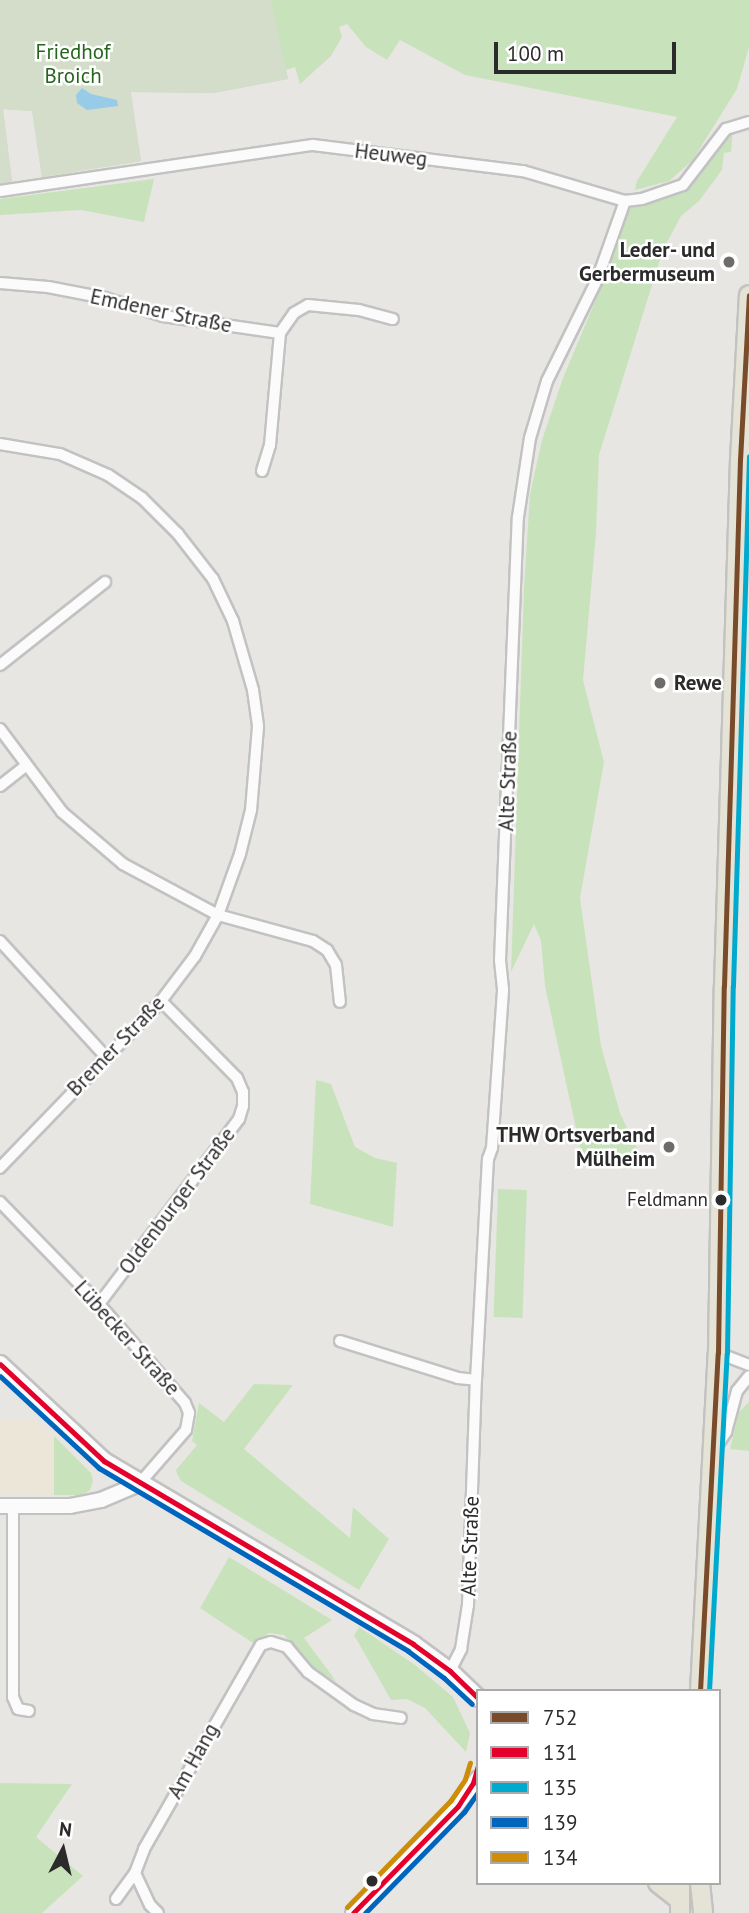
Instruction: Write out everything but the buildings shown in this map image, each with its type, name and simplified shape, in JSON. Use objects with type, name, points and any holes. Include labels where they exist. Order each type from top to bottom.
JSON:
[{"type":"main road","points":[[700,1689],[718,1353],[724,986],[749,295]]},
{"type":"main road","points":[[0,1364],[104,1461],[394,1632],[450,1671],[476,1696]]},
{"type":"main road","points":[[661,1885],[680,1899]]},
{"type":"main road","points":[[700,1885],[703,1913]]},
{"type":"street","name":"Heuweg","points":[[2,191],[313,145],[523,171],[625,201],[642,199],[684,185],[726,129],[749,122]]},
{"type":"street","name":"Alte Straße","points":[[450,1671],[461,1649],[468,1605],[488,1159],[492,1147],[503,989],[500,960],[518,517],[530,438],[547,381],[597,280],[625,201]]},
{"type":"street","name":"Emdener Straße","points":[[0,283],[105,298],[163,316],[280,333]]},
{"type":"street","points":[[262,471],[270,445],[280,333],[294,313],[308,305],[359,310],[393,319]]},
{"type":"street","name":"Bremer Straße","points":[[0,444],[60,454],[108,475],[142,498],[196,555],[213,579],[233,621],[253,690],[258,727],[257,768],[251,810],[218,915],[195,956],[161,1001],[0,1168]]},
{"type":"street","points":[[0,665],[105,582]]},
{"type":"street","points":[[0,729],[62,812],[98,845],[163,888],[218,915],[313,941],[327,950],[335,965],[340,1002]]},
{"type":"street","points":[[0,786],[26,766]]},
{"type":"street","points":[[0,941],[106,1057]]},
{"type":"street","name":"Oldenburger Straße","points":[[99,1304],[239,1119],[243,1106],[243,1092],[237,1078],[161,1001]]},
{"type":"street","name":"Lübecker Straße","points":[[0,1202],[99,1304],[185,1403],[189,1413],[186,1430],[139,1484]]},
{"type":"street","points":[[340,1341],[458,1378],[476,1380]]},
{"type":"street","points":[[718,1353],[749,1365]]},
{"type":"street","points":[[711,1455],[726,1432],[737,1391],[749,1376]]},
{"type":"street","points":[[29,1711],[18,1709],[13,1696],[7,1506],[80,1504],[101,1500],[139,1484]]},
{"type":"street","name":"Am Hang","points":[[116,1899],[135,1873],[144,1849],[256,1651],[271,1642],[279,1643],[309,1672],[354,1705],[373,1714],[401,1718]]},
{"type":"street","points":[[358,1911],[439,1828],[475,1780]]},
{"type":"street","points":[[135,1873],[150,1905],[158,1913]]},
{"type":"shaded area","points":[[0,1420],[35,1420],[54,1436],[54,1495],[0,1494]]},
{"type":"green space","name":"Friedhof Broich","points":[[0,0],[269,0],[288,79],[213,93],[131,92],[141,161],[42,177],[32,111],[3,109],[12,182],[0,183]]},
{"type":"green space","points":[[269,0],[749,0],[749,47],[737,89],[692,161],[669,181],[635,190],[637,181],[677,117],[465,75],[400,40],[387,60],[366,47],[347,24],[339,27],[342,37],[331,56],[300,84],[295,67],[286,70],[288,79],[213,93],[130,92],[141,161],[42,177],[32,111],[3,109],[12,182],[0,183],[0,14],[272,5]]},
{"type":"green space","points":[[733,128],[731,152],[724,153],[722,170],[699,201],[681,216],[663,250],[599,455],[596,533],[583,680],[604,762],[580,898],[601,1046],[620,1113],[644,1163],[583,1161],[545,986],[541,941],[534,924],[511,972],[524,588],[530,494],[542,440],[563,378],[607,273],[627,204],[685,187],[720,138]]},
{"type":"green space","points":[[154,179],[144,222],[81,210],[0,215],[0,199]]},
{"type":"green space","points":[[316,1080],[331,1084],[355,1147],[375,1158],[397,1163],[393,1227],[310,1204]]},
{"type":"green space","points":[[498,1189],[527,1190],[523,1318],[494,1317]]},
{"type":"green space","points":[[254,1384],[293,1385],[244,1449],[350,1538],[353,1507],[389,1539],[359,1590],[181,1481],[177,1474],[176,1470],[197,1445],[192,1441],[199,1403],[224,1422]]},
{"type":"green space","points":[[749,1402],[749,1451],[730,1449],[739,1412]]},
{"type":"green space","points":[[54,1436],[91,1473],[93,1481],[90,1490],[83,1495],[54,1495]]},
{"type":"green space","points":[[229,1557],[332,1620],[304,1638],[336,1681],[315,1670],[284,1635],[269,1633],[253,1643],[200,1608]]},
{"type":"green space","points":[[359,1627],[415,1665],[453,1697],[470,1733],[466,1752],[425,1708],[407,1699],[391,1700],[354,1635]]},
{"type":"green space","points":[[0,1783],[72,1784],[36,1837],[83,1876],[42,1913],[0,1913]]},
{"type":"water","points":[[82,88],[91,94],[117,100],[118,106],[87,110],[77,103],[76,95]]},
{"type":"transit line","name":"752","points":[[700,1689],[718,1353],[724,986],[740,460],[749,295]]},
{"type":"transit line","name":"135","points":[[709,1689],[727,1353],[733,986],[749,456]]},
{"type":"transit line","name":"131","points":[[0,1364],[104,1461],[413,1644],[450,1671],[476,1696]]},
{"type":"transit line","name":"139","points":[[0,1376],[99,1468],[408,1651],[444,1678],[472,1704]]},
{"type":"transit line","name":"134","points":[[347,1907],[451,1800],[465,1779],[470,1763]]},
{"type":"transit line","name":"131","points":[[353,1913],[458,1806],[473,1783],[476,1773]]},
{"type":"transit line","name":"139","points":[[365,1913],[464,1812],[476,1795]]},
{"type":"place","name":"Leder- und Gerbermuseum","points":[[729,262]]},
{"type":"place","name":"Rewe","points":[[660,683]]},
{"type":"place","name":"THW Ortsverband Mülheim","points":[[669,1147]]},
{"type":"place","name":"Feldmann","points":[[721,1200]]}]
